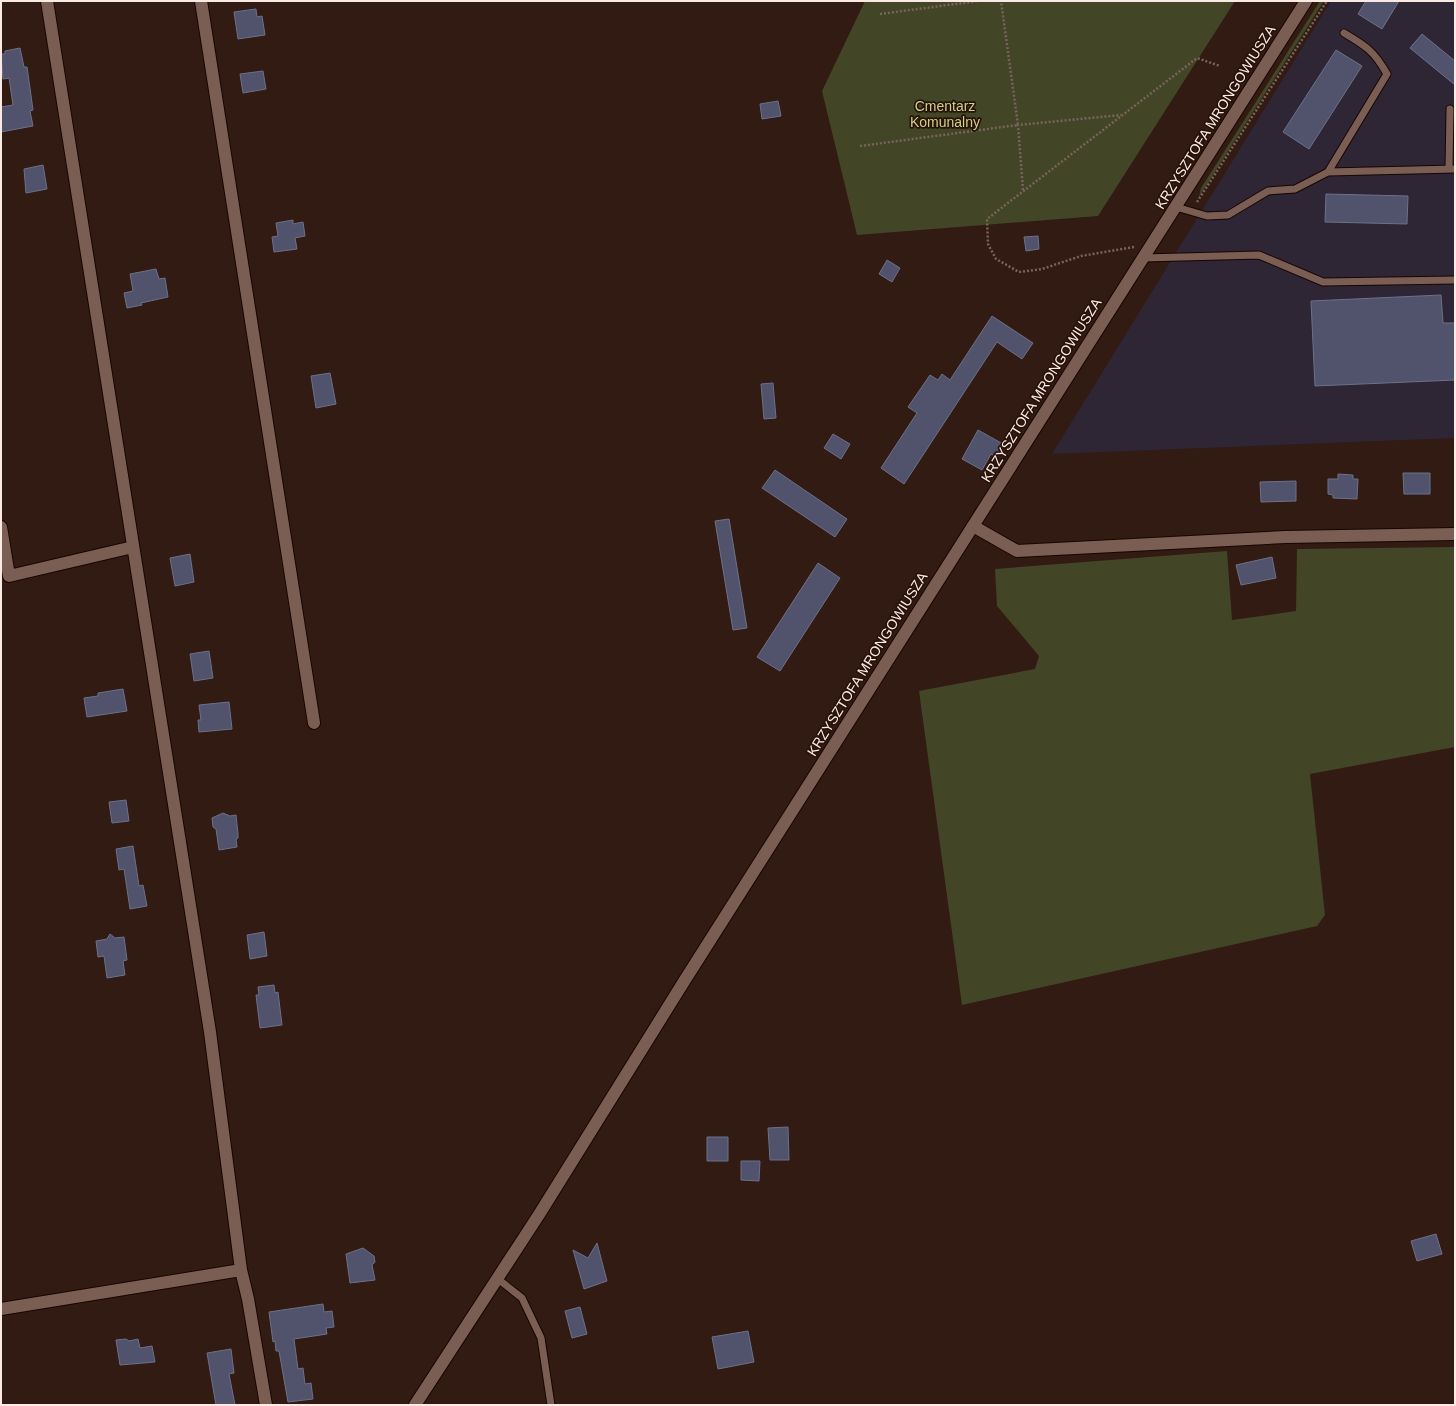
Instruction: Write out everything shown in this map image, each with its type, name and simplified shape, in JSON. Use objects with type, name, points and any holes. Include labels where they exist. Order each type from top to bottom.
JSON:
[{"type":"street","points":[[47,1],[210,1032],[241,1270],[248,1299],[266,1405]]},
{"type":"street","points":[[201,1],[314,723]]},
{"type":"street","name":"KRZYSZTOFA MRONGOWIUSZA","points":[[415,1405],[498,1279],[801,796],[1306,1]]},
{"type":"street","points":[[973,526],[1017,551],[1285,537],[1455,534]]},
{"type":"street","points":[[1,527],[9,576],[133,547]]},
{"type":"street","points":[[1,1309],[241,1270]]},
{"type":"lane","points":[[1328,172],[1387,74],[1369,48],[1344,33]]},
{"type":"lane","points":[[1176,207],[1207,216],[1228,215],[1268,192],[1295,189],[1328,172],[1452,169],[1450,109]]},
{"type":"lane","points":[[1146,254],[1259,255],[1323,282],[1455,280]]},
{"type":"lane","points":[[498,1279],[522,1298],[541,1338],[551,1405]]},
{"type":"path","points":[[880,14],[978,1]]},
{"type":"path","points":[[1001,1],[1018,125],[1024,190]]},
{"type":"path","points":[[1191,211],[1327,1]]},
{"type":"path","points":[[1146,254],[1136,247],[1110,250],[1081,256],[1042,269],[1019,272],[996,259],[988,244],[987,219],[1197,58],[1220,66]]},
{"type":"path","points":[[860,146],[1018,125],[1121,115]]},
{"type":"shaded area","points":[[1331,1],[1455,1],[1455,438],[1052,454]]},
{"type":"green space","name":"Cmentarz Komunalny","points":[[865,1],[1235,1],[1098,216],[857,235],[822,91]]},
{"type":"green space","points":[[1320,1],[1324,1],[1199,197],[1201,188]]},
{"type":"green space","points":[[1455,547],[1455,747],[1310,774],[1325,915],[1317,926],[962,1005],[919,691],[1035,669],[1039,656],[997,606],[995,569],[1227,551],[1232,620],[1296,611],[1297,549]]},
{"type":"building","points":[[1366,1],[1399,1],[1382,29],[1358,14]]},
{"type":"building","points":[[256,9],[257,17],[262,16],[265,35],[238,39],[234,12]]},
{"type":"building","points":[[1422,34],[1455,61],[1455,85],[1410,48]]},
{"type":"building","points":[[20,48],[24,67],[27,67],[33,110],[30,111],[33,126],[1,132],[1,107],[13,105],[9,78],[3,79],[1,54],[5,54],[5,51]]},
{"type":"building","points":[[1336,50],[1362,66],[1309,149],[1283,132]]},
{"type":"building","points":[[263,71],[266,89],[243,93],[240,74]]},
{"type":"building","points":[[778,101],[781,116],[762,119],[760,104]]},
{"type":"building","points":[[43,165],[47,189],[26,193],[24,169]]},
{"type":"building","points":[[1326,194],[1408,196],[1407,224],[1325,222]]},
{"type":"building","points":[[293,220],[293,224],[303,222],[305,236],[295,238],[297,249],[274,252],[272,237],[278,236],[276,223]]},
{"type":"building","points":[[1038,236],[1039,249],[1026,251],[1024,237]]},
{"type":"building","points":[[887,260],[900,268],[892,282],[879,274]]},
{"type":"building","points":[[156,269],[159,279],[165,278],[168,297],[141,303],[142,305],[127,308],[124,293],[133,291],[130,274]]},
{"type":"building","points":[[1441,295],[1443,323],[1455,323],[1455,380],[1315,386],[1311,301]]},
{"type":"building","points":[[992,316],[1033,343],[1022,359],[997,342],[904,484],[881,468],[917,413],[908,407],[930,375],[938,380],[942,374],[950,380]]},
{"type":"building","points":[[330,373],[336,404],[316,408],[311,376]]},
{"type":"building","points":[[773,383],[776,418],[764,419],[761,384]]},
{"type":"building","points":[[978,430],[1003,444],[996,457],[991,454],[982,470],[962,459]]},
{"type":"building","points":[[833,434],[850,444],[841,459],[824,448]]},
{"type":"building","points":[[775,470],[847,519],[835,537],[762,488]]},
{"type":"building","points":[[1403,473],[1430,473],[1430,494],[1404,494]]},
{"type":"building","points":[[1338,474],[1353,475],[1353,479],[1358,479],[1357,499],[1333,498],[1333,495],[1328,494],[1328,479],[1338,479]]},
{"type":"building","points":[[1296,481],[1296,501],[1261,502],[1260,482]]},
{"type":"building","points":[[729,519],[747,628],[733,630],[715,521]]},
{"type":"building","points":[[190,554],[194,582],[175,586],[170,558]]},
{"type":"building","points":[[1272,557],[1276,578],[1241,585],[1236,565]]},
{"type":"building","points":[[818,563],[840,578],[780,671],[757,657]]},
{"type":"building","points":[[209,651],[213,678],[194,681],[190,654]]},
{"type":"building","points":[[123,689],[127,711],[87,717],[84,698],[98,696],[98,693]]},
{"type":"building","points":[[229,702],[232,729],[199,732],[198,720],[201,720],[199,705]]},
{"type":"building","points":[[126,800],[129,821],[112,823],[109,802]]},
{"type":"building","points":[[223,813],[230,816],[236,815],[238,838],[236,839],[237,847],[219,850],[216,829],[213,827],[212,818]]},
{"type":"building","points":[[133,846],[139,886],[143,885],[147,906],[130,909],[124,869],[119,870],[116,849]]},
{"type":"building","points":[[264,932],[267,956],[250,959],[247,935]]},
{"type":"building","points":[[110,934],[115,938],[124,937],[127,960],[123,961],[125,975],[107,978],[104,956],[98,957],[96,941],[107,939]]},
{"type":"building","points":[[274,985],[275,993],[278,992],[282,1025],[260,1028],[256,995],[259,995],[258,987]]},
{"type":"building","points":[[788,1127],[789,1160],[770,1160],[768,1128]]},
{"type":"building","points":[[707,1137],[728,1137],[728,1161],[707,1161]]},
{"type":"building","points":[[741,1161],[760,1161],[759,1181],[741,1180]]},
{"type":"building","points":[[1436,1234],[1442,1254],[1417,1261],[1411,1241]]},
{"type":"building","points":[[597,1243],[607,1281],[584,1289],[573,1250],[588,1258]]},
{"type":"building","points":[[363,1248],[374,1256],[375,1262],[372,1265],[375,1280],[350,1283],[346,1254]]},
{"type":"building","points":[[323,1304],[324,1312],[332,1311],[334,1327],[326,1328],[327,1334],[294,1339],[298,1369],[303,1368],[305,1384],[311,1383],[313,1399],[288,1402],[279,1351],[276,1351],[275,1341],[273,1342],[269,1312]]},
{"type":"building","points":[[580,1307],[587,1334],[572,1338],[565,1311]]},
{"type":"building","points":[[748,1331],[754,1362],[718,1369],[712,1337]]},
{"type":"building","points":[[126,1339],[129,1341],[138,1339],[140,1348],[152,1346],[155,1362],[120,1365],[116,1340]]},
{"type":"building","points":[[231,1349],[234,1373],[229,1374],[235,1405],[216,1405],[207,1353]]}]
